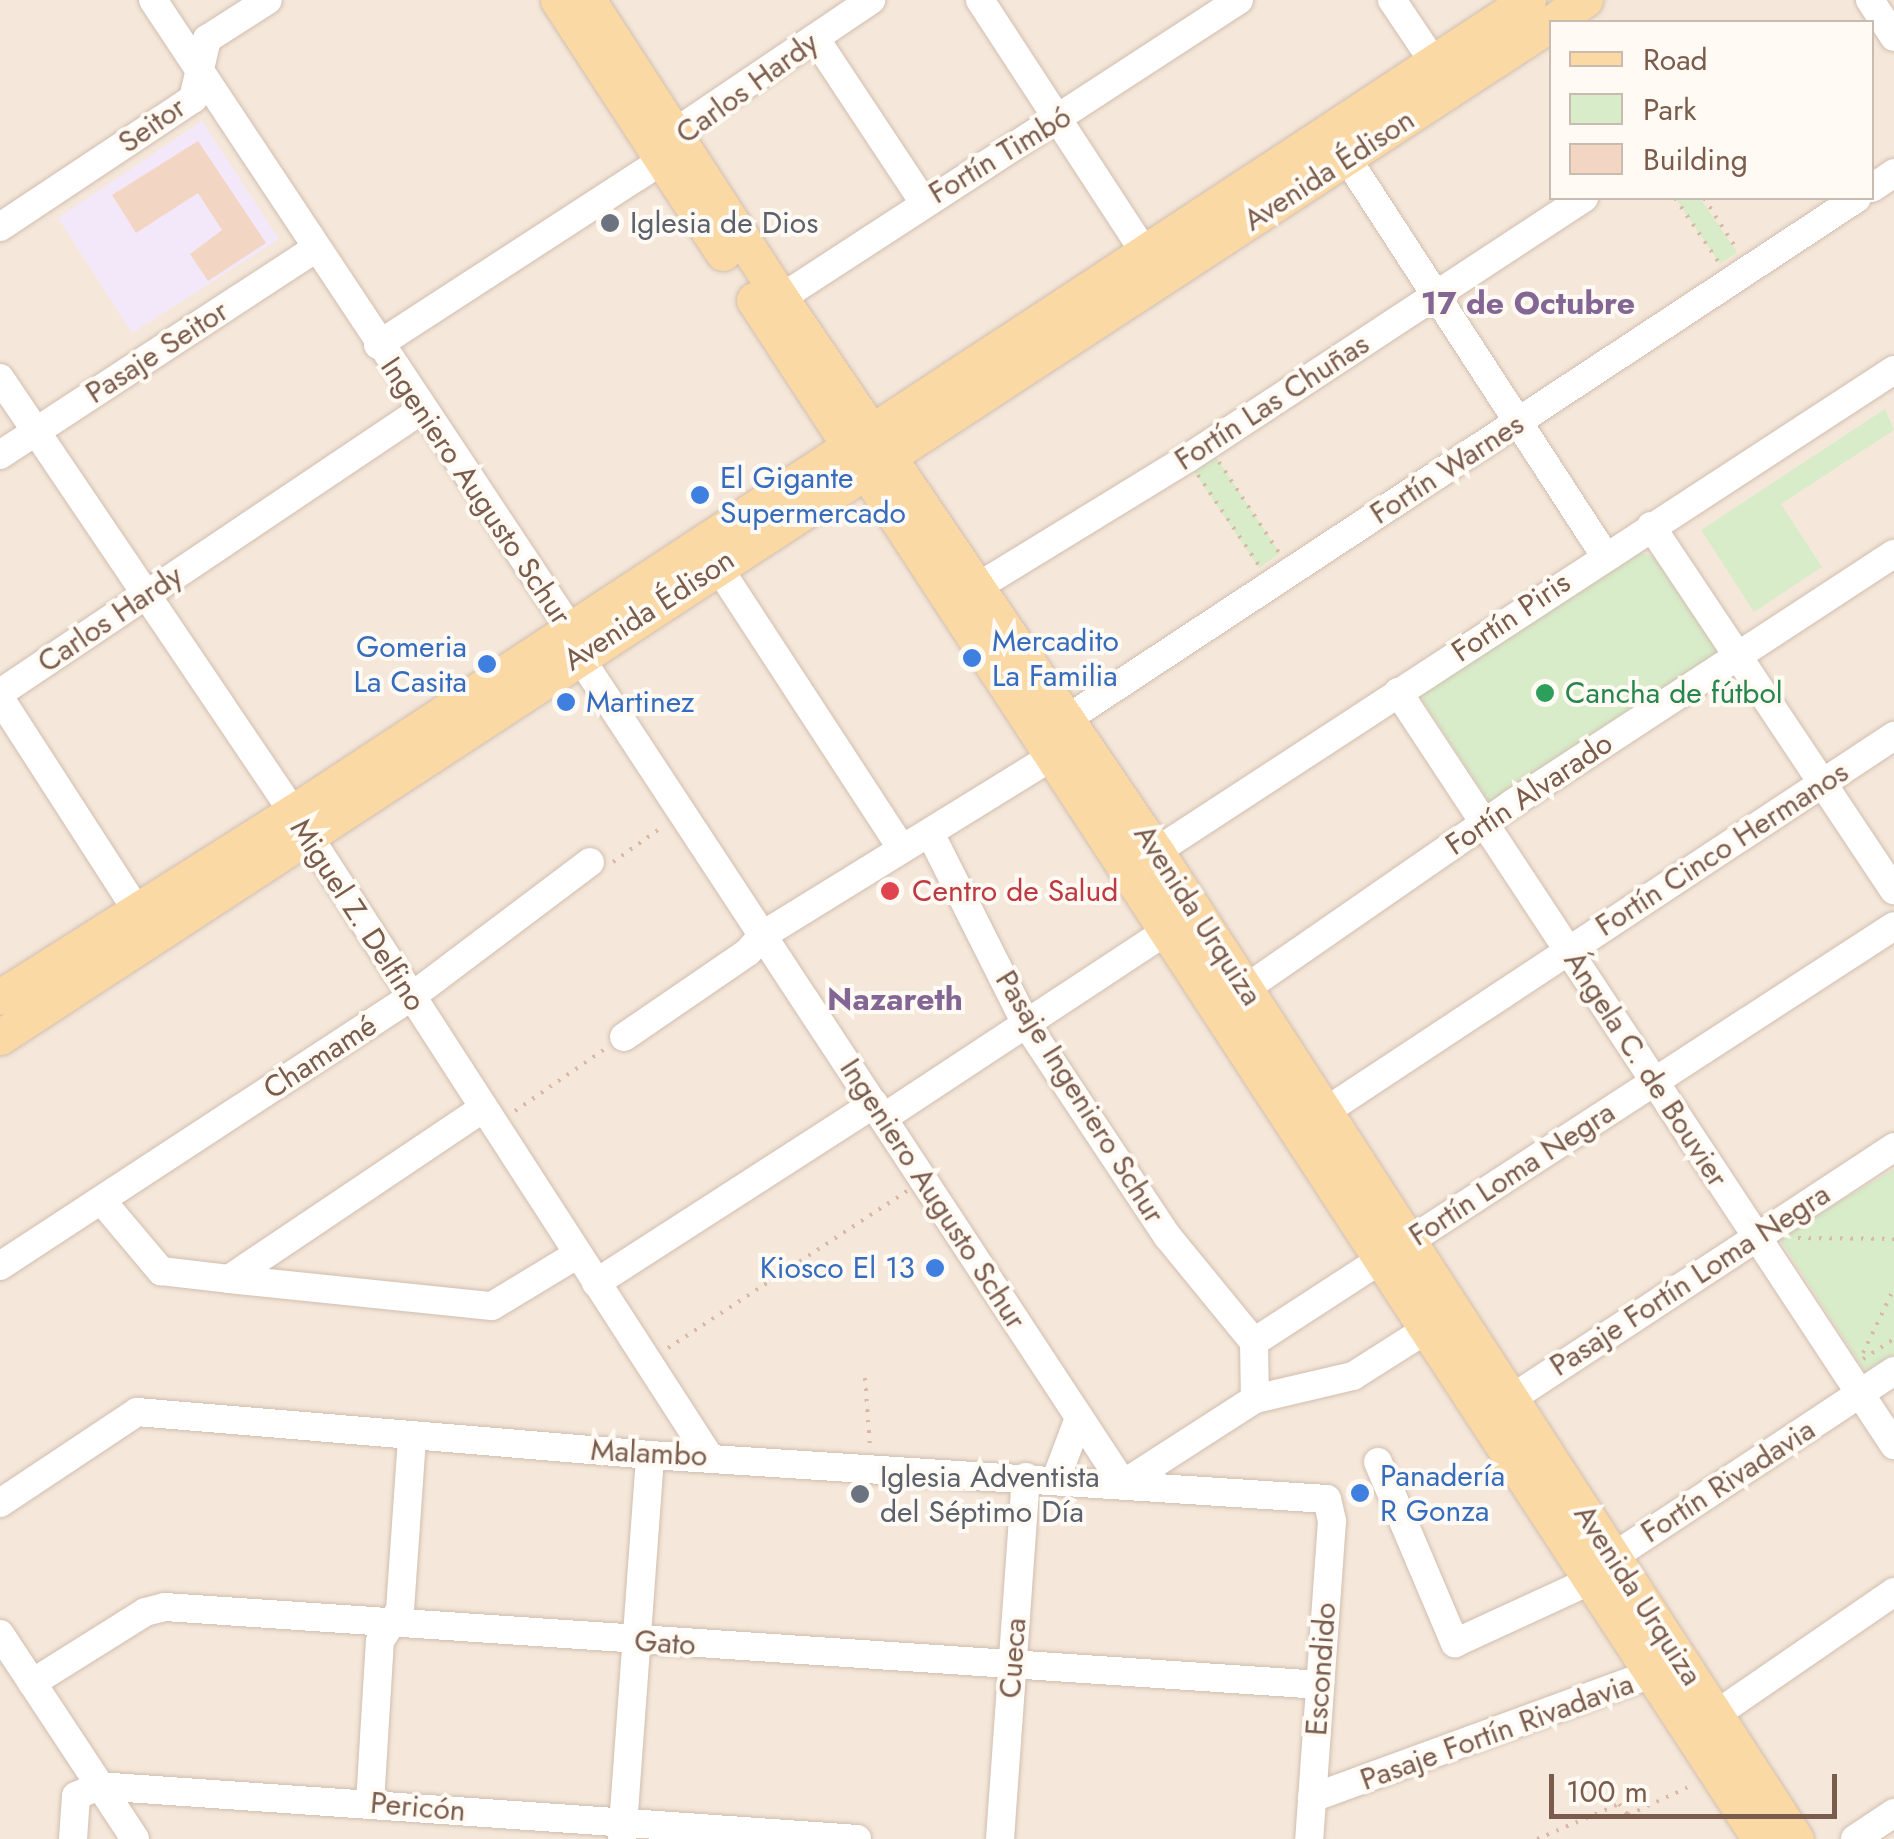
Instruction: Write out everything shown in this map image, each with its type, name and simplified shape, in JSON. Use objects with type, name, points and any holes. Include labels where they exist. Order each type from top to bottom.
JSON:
[{"type":"main road","name":"Avenida Édison","points":[[3,1029],[145,924],[1152,266],[1329,130],[1528,0]]},
{"type":"main road","name":"Avenida Édison","points":[[1556,20],[1585,0]]},
{"type":"main road","name":"Avenida Urquiza","points":[[578,3],[667,147],[869,450],[968,592],[1067,719],[1144,860],[1667,1669],[1796,1839]]},
{"type":"main road","name":"Avenida Édison","points":[[1152,266],[1348,160],[1549,25]]},
{"type":"main road","name":"Avenida Urquiza","points":[[968,592],[1054,755],[1144,860],[1170,928],[1232,998]]},
{"type":"main road","name":"Avenida Édison","points":[[0,997],[145,924]]},
{"type":"main road","name":"Avenida Urquiza","points":[[1395,1250],[1427,1329],[1499,1407]]},
{"type":"main road","name":"Avenida Urquiza","points":[[1704,1722],[1718,1774],[1760,1839]]},
{"type":"street","name":"Ingeniero Augusto Schur","points":[[154,0],[1123,1484]]},
{"type":"street","name":"Seitor","points":[[0,227],[193,99],[207,39],[268,0]]},
{"type":"street","name":"Carlos Hardy","points":[[378,345],[667,147],[872,0]]},
{"type":"street","points":[[980,0],[1152,266]]},
{"type":"street","points":[[1187,0],[1202,24]]},
{"type":"street","name":"Fortín Timbó","points":[[771,304],[923,201],[1057,122],[1239,0]]},
{"type":"street","points":[[1392,0],[1432,61]]},
{"type":"street","points":[[1865,10],[1894,37]]},
{"type":"street","points":[[815,38],[923,201]]},
{"type":"street","points":[[1329,130],[1605,554]]},
{"type":"street","name":"Fortín Las Chuñas","points":[[968,592],[1198,452],[1581,200]]},
{"type":"street","name":"Fortín Warnes","points":[[1067,719],[1855,200]]},
{"type":"street","name":"Pasaje Seitor","points":[[0,455],[315,249]]},
{"type":"street","name":"Fortín Piris","points":[[1144,860],[1605,554],[1893,371]]},
{"type":"street","name":"Miguel Z. Delfino","points":[[0,378],[300,825],[709,1456]]},
{"type":"street","name":"Carlos Hardy","points":[[0,696],[420,411]]},
{"type":"street","points":[[1652,526],[1894,890]]},
{"type":"street","points":[[710,554],[902,849]]},
{"type":"street","name":"Fortín Alvarado","points":[[1232,998],[1485,822],[1894,554]]},
{"type":"street","name":"Ángela C. de Bouvier","points":[[1398,692],[1654,1083],[1766,1237],[1894,1445]]},
{"type":"street","points":[[0,696],[145,924]]},
{"type":"street","points":[[624,1037],[748,952],[762,935],[930,835],[1054,755],[1067,719]]},
{"type":"street","name":"Fortín Cinco Hermanos","points":[[1313,1120],[1894,736]]},
{"type":"street","name":"Pasaje Ingeniero Schur","points":[[930,835],[1025,1022],[1168,1237],[1254,1342]]},
{"type":"street","name":"Chamamé","points":[[0,1266],[412,997],[590,862]]},
{"type":"street","name":"Fortín Loma Negra","points":[[1254,1342],[1894,926]]},
{"type":"street","points":[[596,1283],[1025,1022],[1170,928]]},
{"type":"street","points":[[229,1279],[489,1117]]},
{"type":"street","name":"Pasaje Fortín Loma Negra","points":[[1499,1407],[1766,1237],[1894,1148]]},
{"type":"street","points":[[102,1200],[161,1270],[229,1279],[492,1306],[578,1254]]},
{"type":"street","points":[[1123,1484],[1255,1399],[1353,1376],[1427,1329]]},
{"type":"street","points":[[1254,1342],[1255,1399]]},
{"type":"street","name":"Fortín Rivadavia","points":[[1378,1462],[1455,1643],[1602,1568],[1894,1372]]},
{"type":"street","name":"Malambo","points":[[0,1503],[137,1412],[650,1455],[871,1466],[1327,1499]]},
{"type":"street","points":[[1056,1480],[1080,1418]]},
{"type":"street","points":[[370,1803],[380,1641],[400,1610],[412,1437]]},
{"type":"street","points":[[623,1832],[650,1455]]},
{"type":"street","name":"Cueca","points":[[1000,1839],[1026,1477]]},
{"type":"street","name":"Escondido","points":[[1309,1839],[1332,1521],[1327,1499]]},
{"type":"street","points":[[1704,1722],[1894,1592]]},
{"type":"street","name":"Gato","points":[[32,1683],[145,1612],[165,1607],[638,1642],[1320,1685]]},
{"type":"street","points":[[0,1634],[135,1839]]},
{"type":"street","name":"Pasaje Fortín Rivadavia","points":[[1312,1798],[1667,1669]]},
{"type":"street","points":[[73,1839],[76,1796],[98,1786]]},
{"type":"street","name":"Pericón","points":[[98,1786],[370,1803],[623,1832],[857,1839]]},
{"type":"street","points":[[1855,1839],[1894,1813]]},
{"type":"path","points":[[1677,200],[1740,275]]},
{"type":"path","points":[[1705,200],[1740,275]]},
{"type":"path","points":[[1198,452],[1280,577]]},
{"type":"path","points":[[1198,452],[1280,577]]},
{"type":"path","points":[[590,862],[613,862],[682,813]]},
{"type":"path","points":[[489,1117],[624,1037]]},
{"type":"path","points":[[647,1361],[924,1180]]},
{"type":"path","points":[[1766,1237],[1894,1239]]},
{"type":"path","points":[[1894,1288],[1859,1362],[1894,1339]]},
{"type":"path","points":[[865,1378],[871,1466]]},
{"type":"path","points":[[1537,1839],[1619,1804],[1628,1816],[1718,1774]]},
{"type":"shaded area","points":[[0,0],[1894,0],[1894,1839],[0,1839]]},
{"type":"shaded area","points":[[202,121],[279,239],[132,333],[58,218]]},
{"type":"green space","points":[[1676,200],[1701,200],[1737,252],[1720,264]]},
{"type":"green space","points":[[1885,409],[1894,430],[1781,504],[1822,567],[1754,612],[1701,530]]},
{"type":"green space","points":[[1210,448],[1280,553],[1259,568],[1188,463]]},
{"type":"green space","points":[[1636,552],[1659,557],[1725,652],[1493,808],[1420,696]]},
{"type":"green space","points":[[1894,1169],[1894,1354],[1865,1371],[1779,1238]]},
{"type":"building","points":[[198,141],[266,243],[208,281],[190,254],[222,230],[198,193],[136,233],[112,195]]},
{"type":"place","name":"Iglesia de Dios","points":[[610,223]]},
{"type":"place","name":"El Gigante Supermercado","points":[[700,495]]},
{"type":"place","name":"Mercadito La Familia","points":[[972,658]]},
{"type":"place","name":"Gomeria La Casita","points":[[487,664]]},
{"type":"place","name":"Cancha de fútbol","points":[[1545,693]]},
{"type":"place","name":"Martinez","points":[[566,702]]},
{"type":"place","name":"Centro de Salud","points":[[890,891]]},
{"type":"place","name":"Kiosco El 13","points":[[935,1268]]},
{"type":"place","name":"Panadería R Gonza","points":[[1360,1493]]},
{"type":"place","name":"Iglesia Adventista del Séptimo Día","points":[[860,1494]]},
{"type":"district","name":"17 de Octubre","points":[[1528,303]]},
{"type":"district","name":"Nazareth","points":[[895,999]]}]
